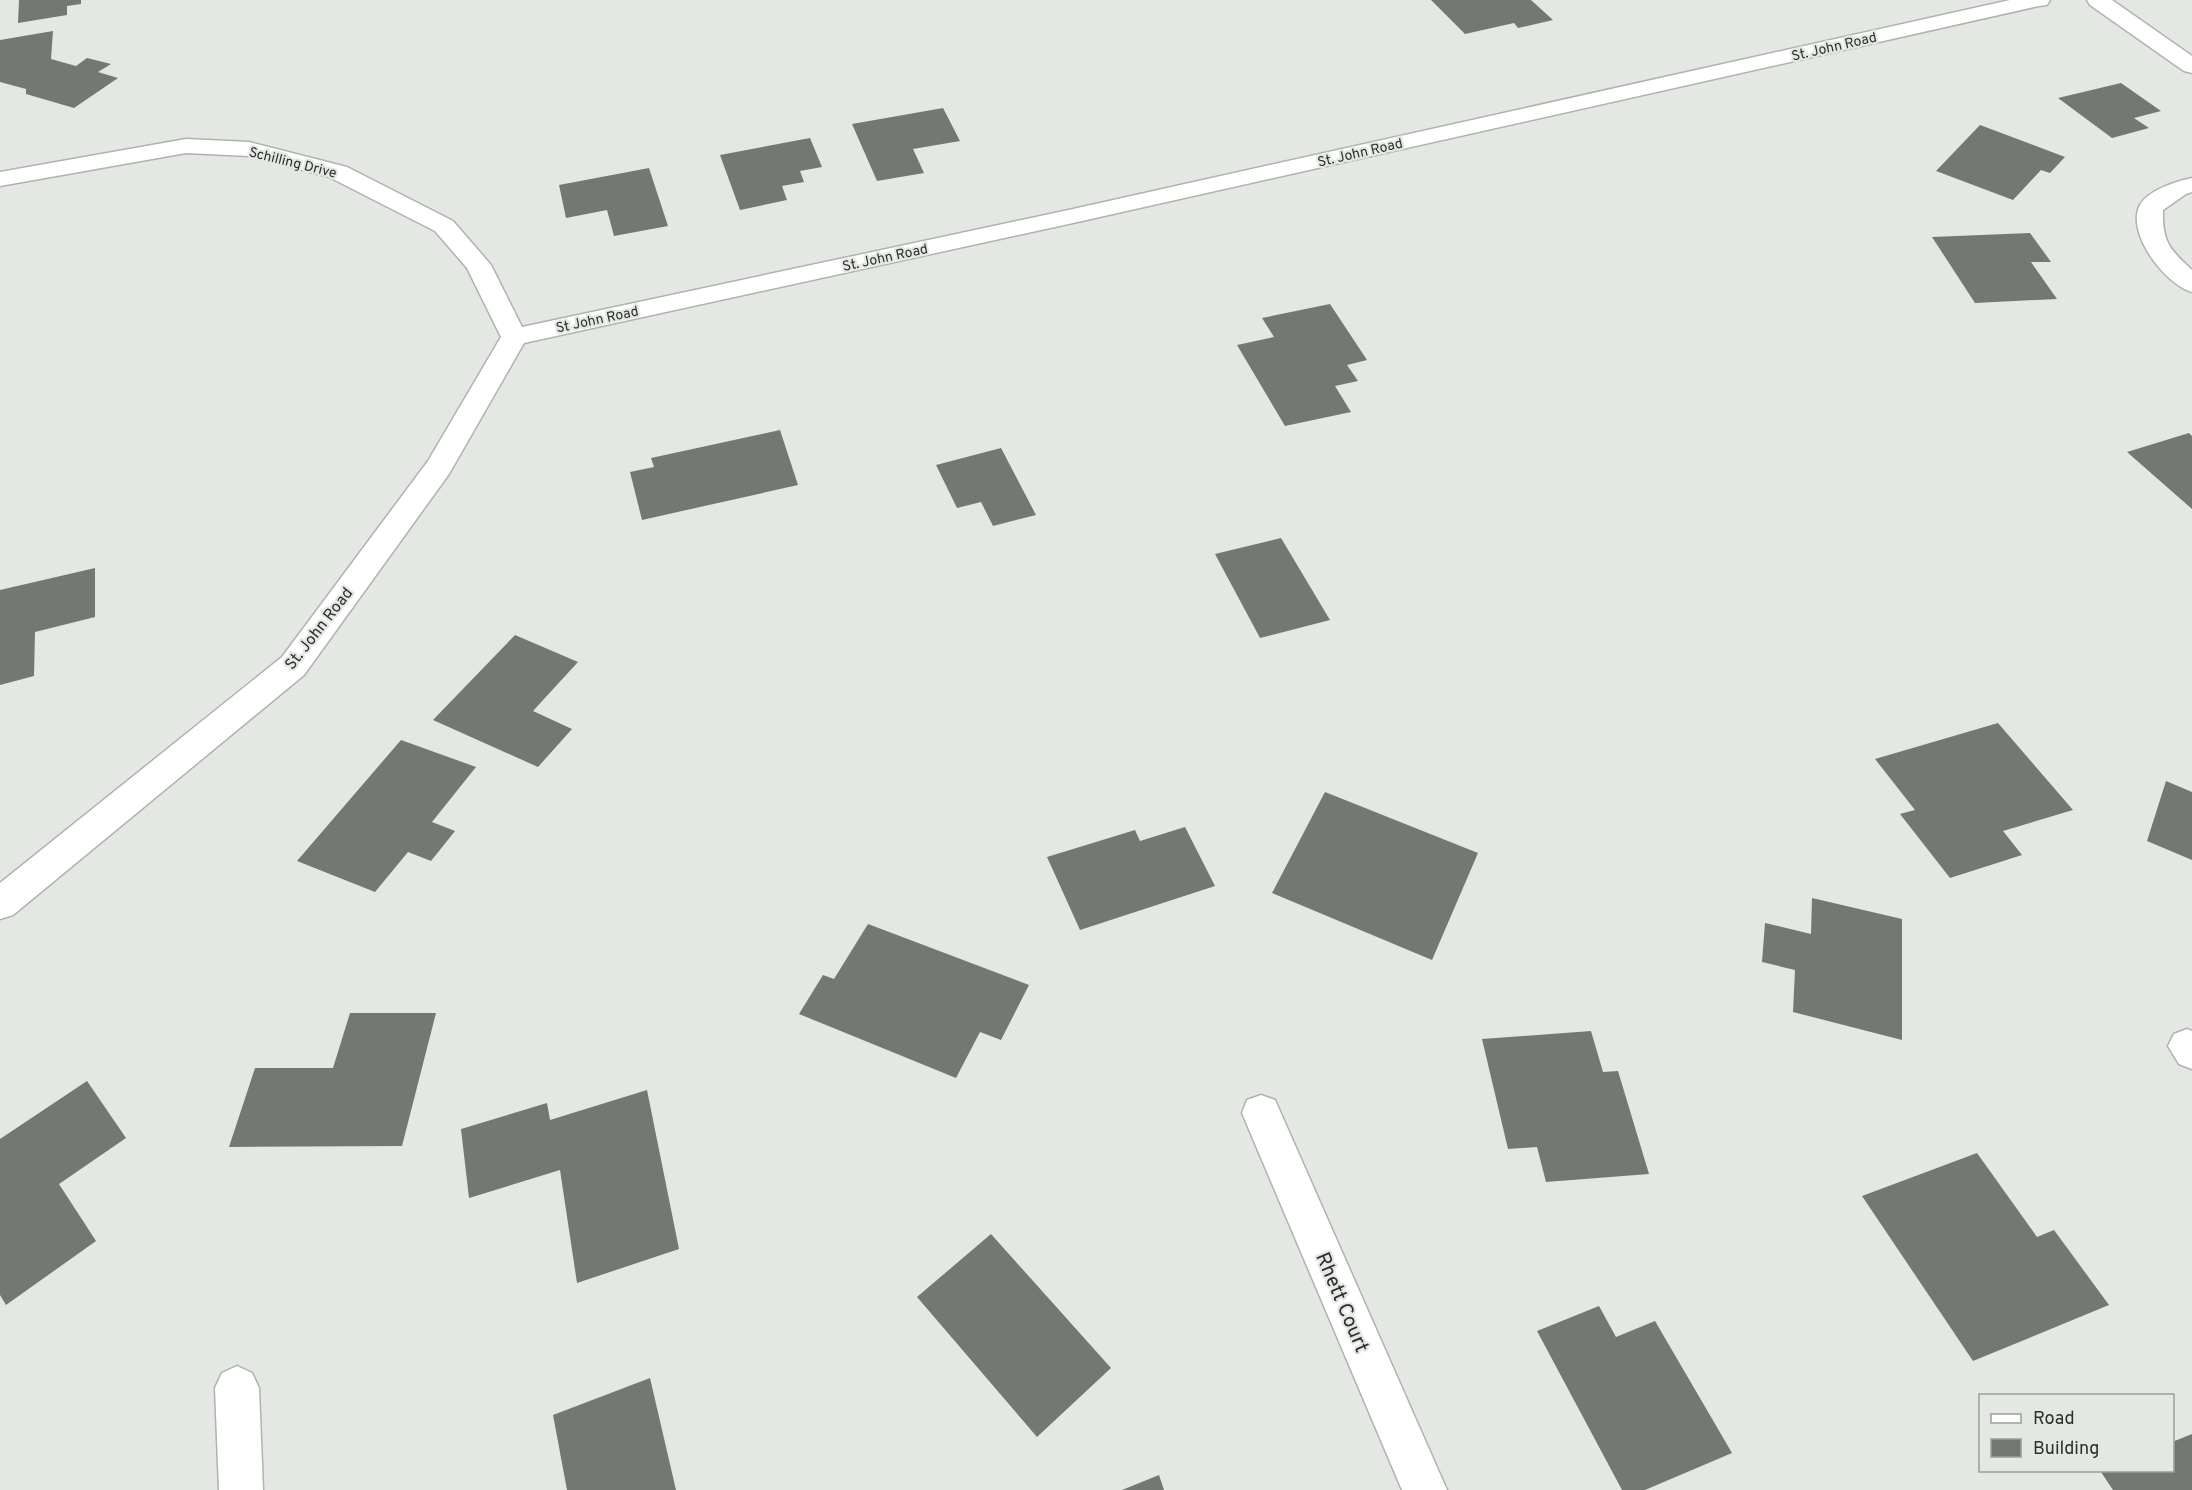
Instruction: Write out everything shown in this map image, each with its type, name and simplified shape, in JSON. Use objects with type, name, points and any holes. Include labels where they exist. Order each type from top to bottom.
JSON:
[{"type":"street","name":"St. John Road","points":[[680,301],[1073,216],[2039,0]]},
{"type":"street","points":[[2098,0],[2192,66]]},
{"type":"street","name":"Schilling Drive","points":[[0,179],[186,146],[249,149],[338,172],[444,226],[478,265],[513,337]]},
{"type":"street","points":[[2192,185],[2177,189],[2151,207],[2150,233],[2167,261],[2192,284]]},
{"type":"street","name":"St John Road","points":[[513,337],[680,301]]},
{"type":"street","name":"St. John Road","points":[[0,904],[293,666],[439,467],[513,337]]},
{"type":"street","name":"Rhett Court","points":[[1261,1113],[1425,1490]]},
{"type":"street","points":[[237,1388],[241,1490]]},
{"type":"building","points":[[19,0],[81,0],[81,4],[67,6],[67,15],[18,23]]},
{"type":"building","points":[[1431,0],[1531,0],[1553,20],[1518,28],[1514,23],[1465,34]]},
{"type":"building","points":[[53,31],[51,59],[76,66],[87,58],[111,64],[98,72],[118,78],[74,108],[26,94],[26,89],[0,82],[0,40]]},
{"type":"building","points":[[2121,83],[2161,111],[2134,118],[2149,128],[2112,138],[2058,98]]},
{"type":"building","points":[[943,108],[960,141],[913,149],[924,173],[877,181],[852,124]]},
{"type":"building","points":[[1980,125],[2065,157],[2050,173],[2041,170],[2013,200],[1936,171]]},
{"type":"building","points":[[810,138],[822,167],[800,171],[804,182],[782,186],[787,200],[740,210],[720,155]]},
{"type":"building","points":[[649,168],[668,226],[614,236],[607,210],[566,218],[559,185]]},
{"type":"building","points":[[2030,233],[2051,262],[2031,262],[2057,299],[1975,303],[1932,237]]},
{"type":"building","points":[[1330,304],[1367,360],[1347,365],[1358,381],[1335,386],[1351,412],[1285,426],[1237,345],[1274,337],[1262,318]]},
{"type":"building","points":[[780,430],[798,485],[642,520],[630,472],[654,467],[651,458]]},
{"type":"building","points":[[2189,433],[2192,436],[2192,509],[2127,452]]},
{"type":"building","points":[[1001,448],[1036,515],[993,526],[981,502],[957,508],[936,465]]},
{"type":"building","points":[[1281,538],[1330,620],[1260,638],[1215,554]]},
{"type":"building","points":[[95,568],[95,617],[35,632],[34,676],[0,685],[0,590]]},
{"type":"building","points":[[515,635],[578,662],[533,711],[572,729],[538,767],[433,720]]},
{"type":"building","points":[[1998,723],[2073,810],[2003,831],[2022,855],[1950,878],[1900,814],[1915,810],[1875,759]]},
{"type":"building","points":[[401,740],[476,767],[432,822],[455,831],[431,861],[408,852],[375,892],[297,861]]},
{"type":"building","points":[[2166,781],[2192,792],[2192,860],[2147,841]]},
{"type":"building","points":[[1325,792],[1478,853],[1432,960],[1272,893]]},
{"type":"building","points":[[1185,827],[1215,886],[1080,930],[1047,857],[1135,830],[1140,841]]},
{"type":"building","points":[[1812,898],[1902,919],[1902,1040],[1793,1012],[1795,970],[1762,962],[1765,923],[1811,934]]},
{"type":"building","points":[[868,924],[1029,985],[1001,1040],[980,1032],[956,1078],[799,1014],[823,975],[834,979]]},
{"type":"building","points":[[350,1013],[436,1013],[402,1146],[229,1147],[255,1068],[333,1068]]},
{"type":"building","points":[[1591,1031],[1603,1072],[1618,1071],[1649,1174],[1546,1182],[1537,1147],[1508,1149],[1482,1039]]},
{"type":"building","points":[[87,1081],[126,1138],[59,1184],[96,1241],[6,1305],[0,1295],[0,1139]]},
{"type":"building","points":[[647,1090],[679,1249],[577,1283],[560,1170],[469,1198],[461,1129],[547,1103],[550,1120]]},
{"type":"building","points":[[1977,1153],[2037,1237],[2054,1230],[2109,1305],[1973,1361],[1862,1196]]},
{"type":"building","points":[[991,1234],[1111,1368],[1037,1437],[917,1297]]},
{"type":"building","points":[[1599,1306],[1616,1337],[1655,1321],[1732,1453],[1645,1490],[1622,1490],[1537,1331]]},
{"type":"building","points":[[650,1378],[676,1490],[567,1490],[553,1415]]},
{"type":"building","points":[[2192,1434],[2192,1490],[2113,1490],[2101,1472],[2174,1472],[2174,1441]]},
{"type":"building","points":[[1159,1475],[1164,1490],[1122,1490]]}]
